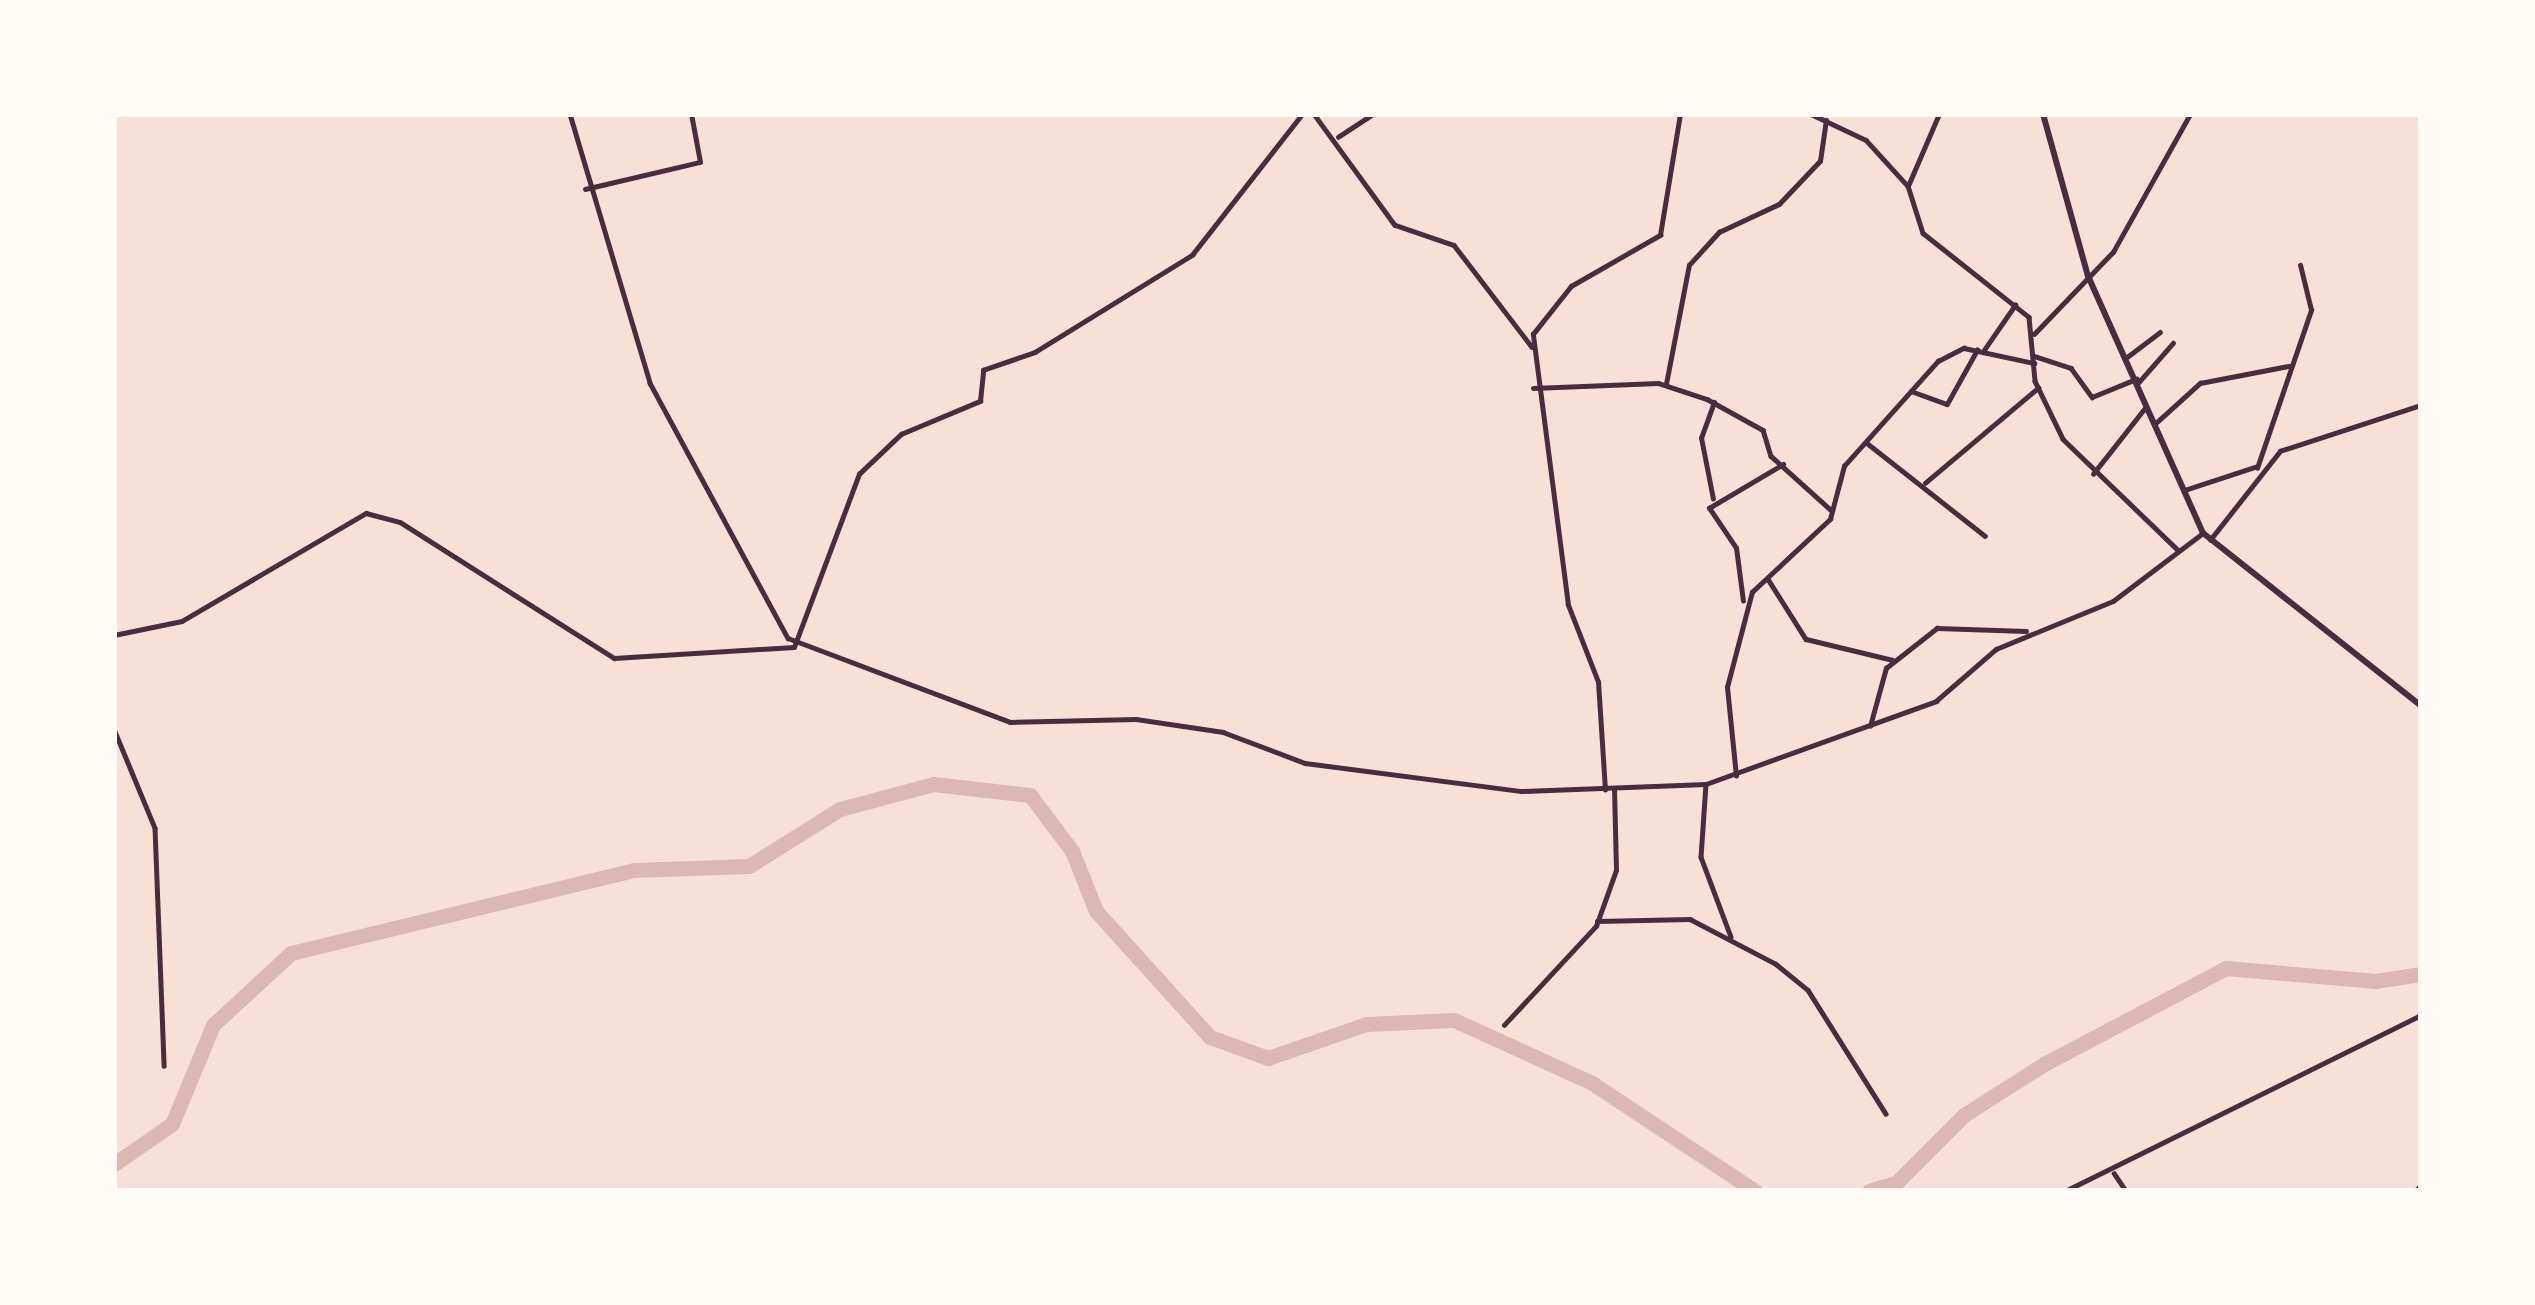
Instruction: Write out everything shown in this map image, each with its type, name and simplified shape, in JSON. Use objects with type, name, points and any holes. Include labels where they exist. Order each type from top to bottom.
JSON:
[{"type":"street","points":[[570,114],[585,189],[660,405],[794,647]]},
{"type":"street","points":[[585,189],[700,162],[691,114]]},
{"type":"street","points":[[794,647],[859,473],[901,434],[980,401],[982,370],[1036,352],[1192,255],[1302,114]]},
{"type":"street","points":[[1314,114],[1336,138],[1395,225],[1454,244],[1533,348]]},
{"type":"street","points":[[1336,138],[1373,114]]},
{"type":"street","points":[[1605,791],[1598,682],[1568,605],[1533,388],[1533,348],[1554,299],[1660,236],[1680,114]]},
{"type":"street","points":[[1908,186],[1939,114]]},
{"type":"street","points":[[2043,114],[2088,276],[2204,532],[2421,706]]},
{"type":"street","points":[[2034,334],[2129,227],[2190,114]]},
{"type":"street","points":[[1813,115],[1866,140],[1908,186],[1923,233],[2015,305],[2034,334],[2038,388],[2093,474],[2178,550]]},
{"type":"street","points":[[1666,384],[1689,265],[1719,232],[1779,204],[1820,160],[1826,120]]},
{"type":"street","points":[[2210,540],[2260,463],[2288,366],[2311,310],[2300,265]]},
{"type":"street","points":[[1911,391],[1947,404],[2015,305]]},
{"type":"street","points":[[2127,357],[2160,332]]},
{"type":"street","points":[[1744,603],[1832,511],[1838,478],[1945,356],[1980,350],[2071,368],[2092,398],[2137,381],[2173,343]]},
{"type":"street","points":[[2157,422],[2200,383],[2288,366]]},
{"type":"street","points":[[1533,388],[1666,384],[1714,402],[1763,430],[1783,464],[1832,511]]},
{"type":"street","points":[[1925,483],[2038,388]]},
{"type":"street","points":[[1714,402],[1701,426],[1713,502],[1710,520],[1736,548],[1744,603],[1727,700],[1736,776]]},
{"type":"street","points":[[2093,474],[2148,404]]},
{"type":"street","points":[[2254,473],[2334,428],[2421,406]]},
{"type":"street","points":[[1867,443],[1925,483],[1985,536]]},
{"type":"street","points":[[2185,490],[2260,463]]},
{"type":"street","points":[[1713,502],[1783,464]]},
{"type":"street","points":[[114,634],[182,621],[366,513],[400,522],[614,658],[794,647],[1010,722],[1136,719],[1223,731],[1305,763],[1605,791],[1706,784],[1736,776],[1936,701],[2027,632],[2113,602],[2204,532]]},
{"type":"street","points":[[1768,579],[1806,639],[1893,660]]},
{"type":"street","points":[[1870,727],[1893,660],[1947,626],[2027,632]]},
{"type":"street","points":[[114,729],[155,828],[164,1066]]},
{"type":"street","points":[[1706,784],[1701,857],[1731,938]]},
{"type":"street","points":[[1504,1025],[1570,965],[1597,921],[1616,870],[1614,790]]},
{"type":"street","points":[[1597,921],[1667,914],[1731,938],[1808,990],[1886,1114]]},
{"type":"street","points":[[2065,1191],[2114,1173],[2421,1015]]},
{"type":"street","points":[[2114,1173],[2126,1191]]},
{"type":"waterway","points":[[114,1164],[172,1124],[213,1025],[291,953],[634,870],[749,866],[840,809],[933,784],[1030,795],[1072,851],[1096,911],[1210,1037],[1268,1058],[1366,1024],[1454,1020],[1592,1083],[1755,1191]]},
{"type":"waterway","points":[[1869,1191],[1896,1183],[1964,1115],[2044,1064],[2226,968],[2375,981],[2421,974]]}]
